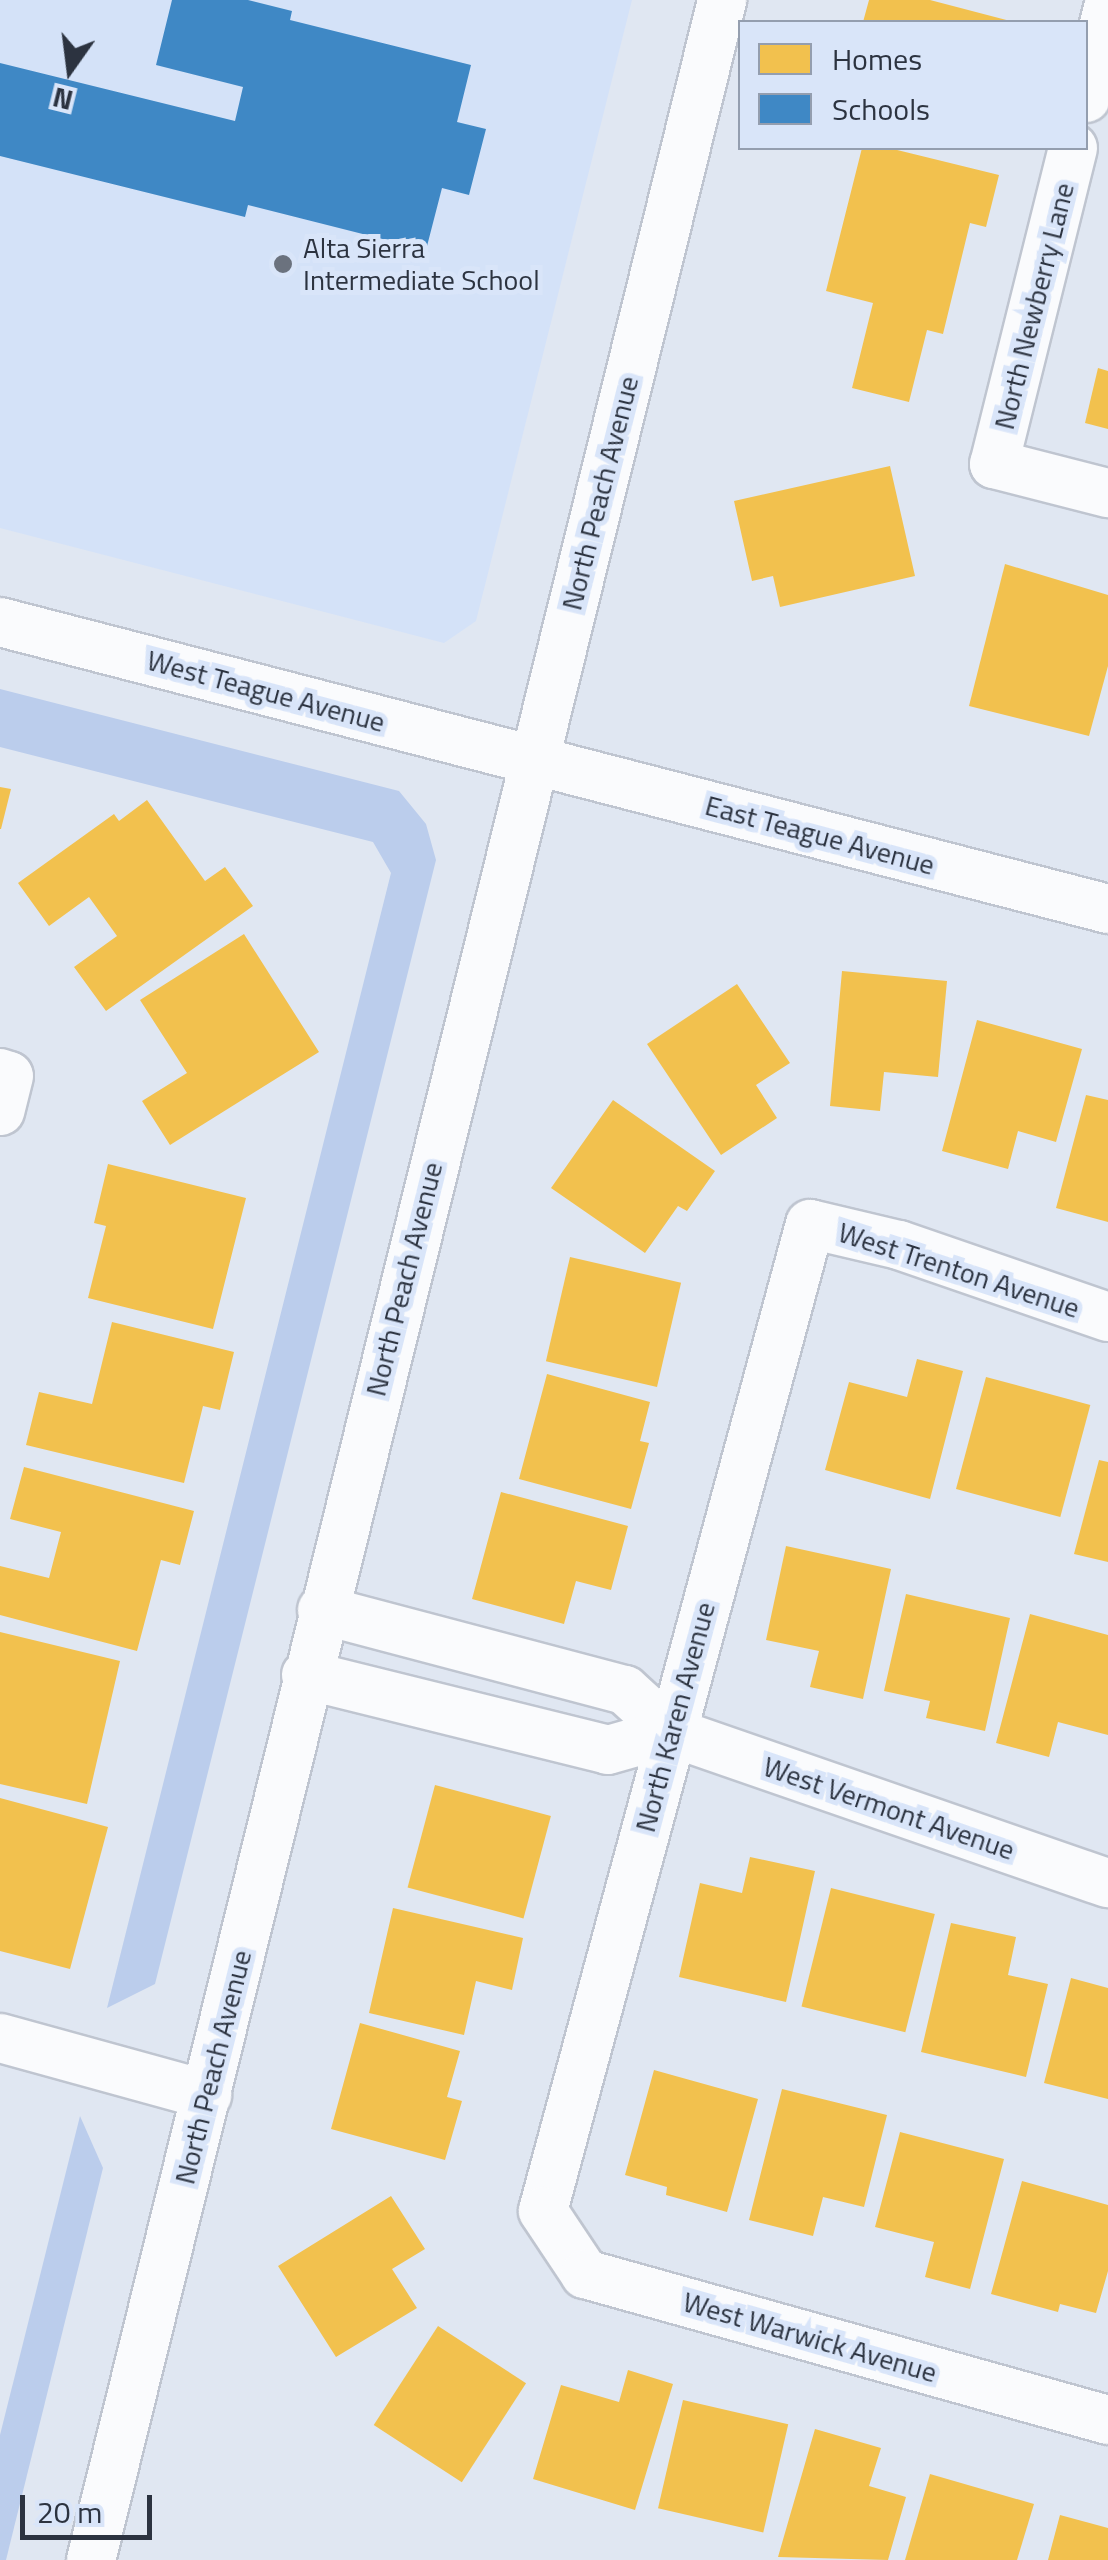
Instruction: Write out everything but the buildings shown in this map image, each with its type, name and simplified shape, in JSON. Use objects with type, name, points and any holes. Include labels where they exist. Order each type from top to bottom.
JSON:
[{"type":"street","name":"North Peach Avenue","points":[[91,2560],[322,1610],[722,0]]},
{"type":"street","points":[[1088,90],[1108,8]]},
{"type":"street","name":"North Newberry Lane","points":[[1072,150],[994,464],[1108,493]]},
{"type":"street","name":"West Teague Avenue","points":[[0,622],[533,760]]},
{"type":"street","name":"East Teague Avenue","points":[[533,760],[1108,910]]},
{"type":"street","name":"West Trenton Avenue","points":[[810,1224],[898,1245],[1108,1317]]},
{"type":"street","name":"North Karen Avenue","points":[[543,2211],[810,1224]]},
{"type":"street","name":"West Vermont Avenue","points":[[322,1610],[625,1690],[671,1732],[1108,1883]]},
{"type":"street","points":[[306,1675],[608,1750],[671,1732]]},
{"type":"street","points":[[0,2038],[207,2095]]},
{"type":"street","name":"West Warwick Avenue","points":[[543,2211],[584,2274],[1108,2420]]},
{"type":"shaded area","name":"Alta Sierra Intermediate School","points":[[0,0],[632,0],[476,621],[444,643],[0,528]]},
{"type":"shaded area","points":[[0,689],[399,791],[426,824],[436,860],[155,1984],[107,2008],[391,873],[373,842],[0,747]]},
{"type":"shaded area","points":[[80,2116],[103,2168],[6,2560],[0,2560],[0,2435]]},
{"type":"place","name":"Alta Sierra Intermediate School","points":[[283,264]]}]
